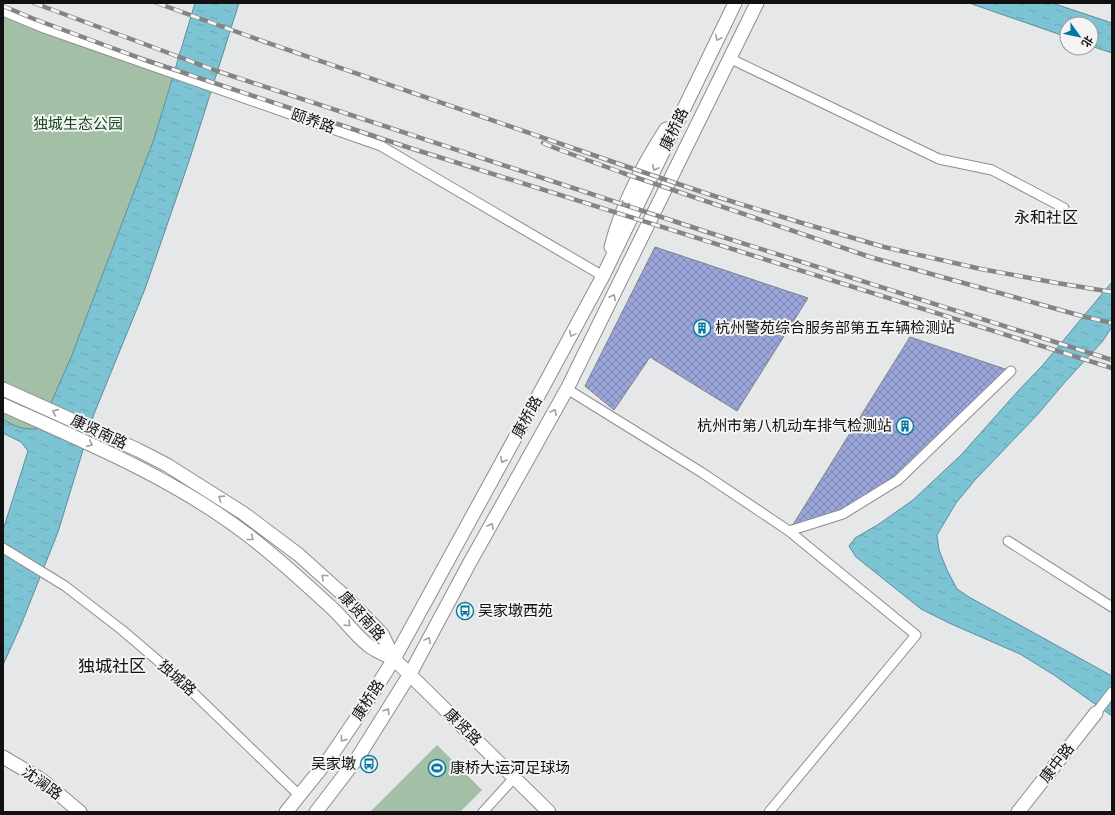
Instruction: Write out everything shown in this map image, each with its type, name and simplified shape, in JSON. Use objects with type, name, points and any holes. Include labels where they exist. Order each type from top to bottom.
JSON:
[{"type":"main road","name":"康桥路","points":[[286,812],[335,750],[394,659],[546,383],[603,276],[735,3]]},
{"type":"main road","name":"康桥路","points":[[316,812],[358,757],[410,674],[469,564],[567,389],[757,3]]},
{"type":"main road","name":"康贤南路","points":[[4,389],[126,444],[167,465],[243,513],[299,555],[349,600],[382,634],[394,659]]},
{"type":"main road","name":"康贤南路","points":[[3,406],[109,453],[159,479],[214,512],[248,536],[309,586],[368,645],[394,659]]},
{"type":"main road","name":"康贤路","points":[[394,659],[549,812]]},
{"type":"main road","name":"康中路","points":[[1018,812],[1096,713]]},
{"type":"main road","name":"沈澜路","points":[[3,757],[42,780],[80,812]]},
{"type":"street","name":"颐养路","points":[[3,11],[44,28],[381,146],[603,276]]},
{"type":"street","points":[[729,58],[939,160],[992,170],[1064,208]]},
{"type":"street","points":[[789,531],[843,514],[898,480],[1011,371]]},
{"type":"street","points":[[567,389],[701,472],[789,531],[916,635],[769,812]]},
{"type":"street","points":[[1008,541],[1112,607]]},
{"type":"street","name":"独城路","points":[[3,548],[65,586],[122,630],[172,672],[300,796]]},
{"type":"street","points":[[1096,713],[1112,692]]},
{"type":"street","points":[[483,812],[514,778]]},
{"type":"green space","name":"独城生态公园","points":[[3,14],[43,31],[172,78],[154,139],[72,355],[40,428],[14,431],[3,425]]},
{"type":"green space","name":"康桥大运河足球场","points":[[437,745],[482,790],[460,812],[370,812]]},
{"type":"water","points":[[195,3],[239,3],[189,161],[145,289],[94,414],[58,532],[21,625],[3,665],[3,530],[28,451],[21,442],[3,433],[3,419],[21,428],[40,428],[72,355],[154,139]]},
{"type":"water","points":[[969,3],[1052,3],[1091,16],[1059,16],[1059,34]]},
{"type":"water","points":[[1099,19],[1112,23],[1112,53],[1099,49]]},
{"type":"water","points":[[1112,282],[1112,327],[1102,342],[1038,414],[975,480],[956,503],[937,535],[939,550],[957,589],[1112,676],[1112,716],[1054,675],[1020,654],[921,609],[856,557],[849,546],[855,538],[879,524],[913,500],[961,455],[1042,366]]},
{"type":"building","name":"杭州警苑综合服务部第五车辆检测站","points":[[655,247],[808,298],[737,411],[650,357],[614,410],[585,386]]},
{"type":"building","name":"杭州市第八机动车排气检测站","points":[[910,337],[1011,371],[898,480],[843,514],[789,531]]},
{"type":"railway","points":[[34,3],[217,71],[707,232],[1112,360]]},
{"type":"railway","points":[[157,3],[625,166],[708,194],[802,223],[884,247],[981,269],[1112,292]]},
{"type":"railway","points":[[3,6],[142,59],[410,148],[1112,368]]},
{"type":"railway","points":[[543,143],[623,173],[870,257],[1112,323]]},
{"type":"place","name":"杭州警苑综合服务部第五车辆检测站","points":[[702,328]]},
{"type":"place","name":"杭州市第八机动车排气检测站","points":[[905,426]]},
{"type":"place","name":"吴家墩西苑","points":[[465,611]]},
{"type":"place","name":"吴家墩","points":[[369,764]]},
{"type":"place","name":"康桥大运河足球场","points":[[437,768]]},
{"type":"district","name":"永和社区","points":[[1046,217]]},
{"type":"district","name":"独城社区","points":[[112,666]]}]
